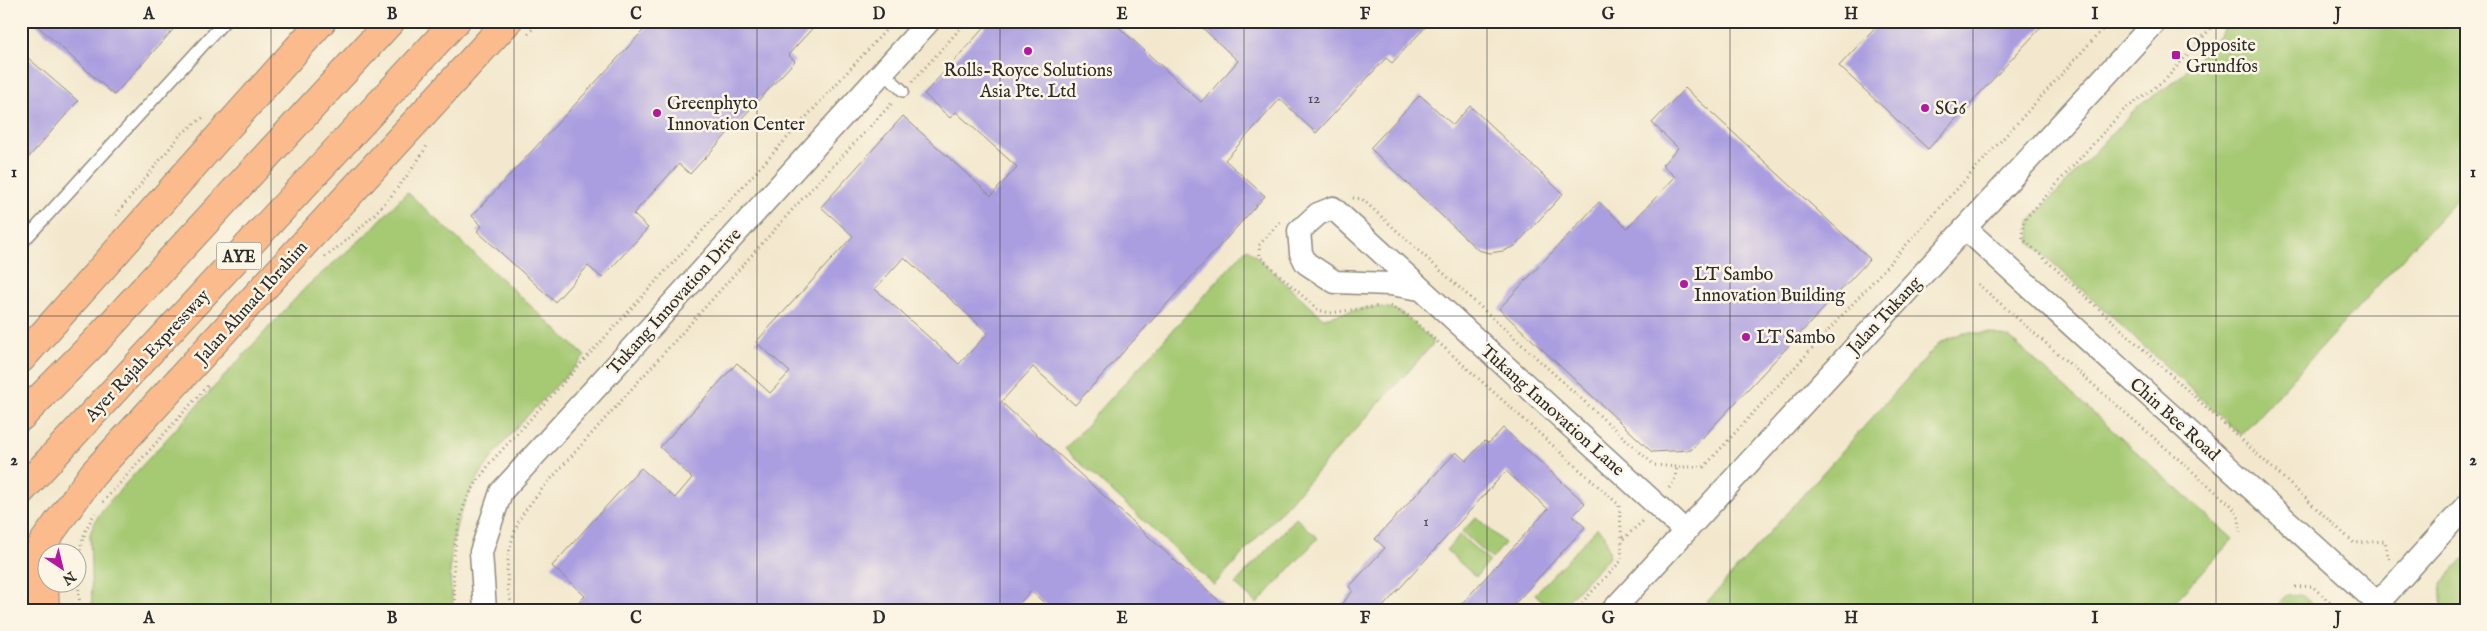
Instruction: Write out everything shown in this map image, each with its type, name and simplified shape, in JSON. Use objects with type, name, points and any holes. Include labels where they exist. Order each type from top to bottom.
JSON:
[{"type":"main road","points":[[21,360],[322,21]]},
{"type":"main road","name":"AYE","points":[[21,417],[95,342],[391,21]]},
{"type":"main road","name":"Ayer Rajah Expressway","points":[[21,491],[456,21]]},
{"type":"main road","name":"Jalan Ahmad Ibrahim","points":[[21,600],[43,543],[93,474],[517,28]]},
{"type":"main road","points":[[43,543],[45,610]]},
{"type":"street","name":"Tukang Innovation Drive","points":[[485,610],[481,552],[501,492],[929,21]]},
{"type":"street","name":"Jalan Tukang","points":[[1613,610],[2156,21]]},
{"type":"street","name":"Tukang Innovation Lane","points":[[1420,289],[1390,284],[1335,282],[1306,263],[1300,253],[1299,231],[1318,214],[1333,208],[1685,531]]},
{"type":"street","name":"Chin Bee Road","points":[[1965,228],[2381,606]]},
{"type":"street","points":[[2381,606],[2394,586],[2466,506]]},
{"type":"lane","points":[[21,244],[225,21]]},
{"type":"lane","points":[[883,72],[903,92]]},
{"type":"path","points":[[517,28],[540,21]]},
{"type":"path","points":[[514,610],[507,575],[509,552],[519,520],[542,489],[802,199],[967,21]]},
{"type":"path","points":[[1343,198],[1362,199],[1654,465],[1677,467],[1704,466],[2110,21]]},
{"type":"path","points":[[2217,21],[2166,79],[2123,111],[2025,219],[2022,228],[2023,239],[2354,543],[2385,541],[2394,586]]},
{"type":"path","points":[[323,258],[352,238],[415,167],[429,143]]},
{"type":"path","points":[[1285,216],[1259,245],[1260,257],[1318,310],[1330,313],[1390,306],[1409,316],[1619,506],[1622,561],[1576,610]]},
{"type":"path","points":[[1978,284],[2232,506],[2239,518],[2240,532]]},
{"type":"path","points":[[101,504],[211,382]]},
{"type":"path","points":[[1622,540],[1644,520],[1674,482],[1677,467]]},
{"type":"path","points":[[80,610],[78,552],[86,528],[96,512]]},
{"type":"path","points":[[2295,587],[2312,586],[2338,610]]},
{"type":"green space","points":[[2228,21],[2466,21],[2466,189],[2241,435],[2031,243],[2030,221],[2138,106],[2176,81],[2220,35]]},
{"type":"green space","points":[[407,192],[585,356],[507,439],[485,468],[467,499],[455,532],[450,569],[454,610],[92,610],[90,534],[95,521],[107,504],[306,287],[367,234]]},
{"type":"green space","points":[[1247,248],[1323,318],[1372,308],[1382,307],[1391,309],[1408,319],[1434,343],[1214,585],[1065,449]]},
{"type":"green space","points":[[1962,333],[1991,333],[2010,338],[2233,539],[2167,610],[1700,610],[1939,343]]},
{"type":"green space","points":[[1476,517],[1505,543],[1492,559],[1462,532]]},
{"type":"green space","points":[[1296,518],[1318,538],[1257,604],[1235,584]]},
{"type":"green space","points":[[1597,528],[1605,535],[1610,556],[1559,610],[1552,610],[1535,594]]},
{"type":"green space","points":[[1460,535],[1489,561],[1476,577],[1446,550]]},
{"type":"green space","points":[[2466,556],[2466,610],[2443,610],[2441,583]]},
{"type":"green space","points":[[2301,594],[2318,610],[2274,610],[2287,595]]},
{"type":"building","points":[[32,21],[181,21],[114,95]]},
{"type":"building","name":"Greenphyto Innovation Center","points":[[652,21],[819,21],[788,55],[795,61],[690,174],[679,164],[633,214],[648,228],[602,278],[588,266],[555,302],[477,231],[482,226],[472,216]]},
{"type":"building","points":[[990,21],[1112,21],[1201,102],[1238,61],[1195,21],[1431,21],[1392,63],[1386,58],[1316,133],[1280,99],[1225,160],[1265,196],[1075,405],[1033,367],[1001,402],[1229,610],[1052,610],[1031,591],[1013,610],[572,610],[585,596],[552,566],[641,468],[675,498],[692,478],[660,447],[737,363],[770,393],[790,372],[756,342],[853,236],[821,207],[903,116],[991,196],[1017,167],[956,112],[950,118],[924,94]],"holes":[[[904,257],[988,333],[959,364],[875,289]]]},
{"type":"building","name":"SG6","points":[[1881,21],[2047,21],[1928,149],[1839,66]]},
{"type":"building","points":[[21,52],[78,101],[21,166]]},
{"type":"building","name":"LT Sambo Innovation Building","points":[[1685,88],[1870,259],[1691,450],[1652,452],[1499,309],[1599,202],[1627,228],[1675,177],[1662,165],[1678,148],[1652,123]]},
{"type":"building","points":[[1420,95],[1453,125],[1470,106],[1563,194],[1515,246],[1503,251],[1490,253],[1478,250],[1370,148]]},
{"type":"building","points":[[1503,428],[1585,503],[1573,516],[1585,527],[1509,610],[1456,610],[1548,509],[1506,471],[1380,610],[1336,610],[1353,591],[1349,587],[1385,548],[1375,539],[1456,452],[1466,461],[1484,441],[1489,443]]},
{"type":"place","name":"Rolls-Royce Solutions Asia Pte. Ltd","points":[[1028,51]]},
{"type":"place","name":"Opposite Grundfos","points":[[2176,55]]},
{"type":"place","name":"SG6","points":[[1925,108]]},
{"type":"place","name":"Greenphyto Innovation Center","points":[[657,113]]},
{"type":"place","name":"LT Sambo Innovation Building","points":[[1684,284]]},
{"type":"place","name":"LT Sambo","points":[[1746,337]]}]
